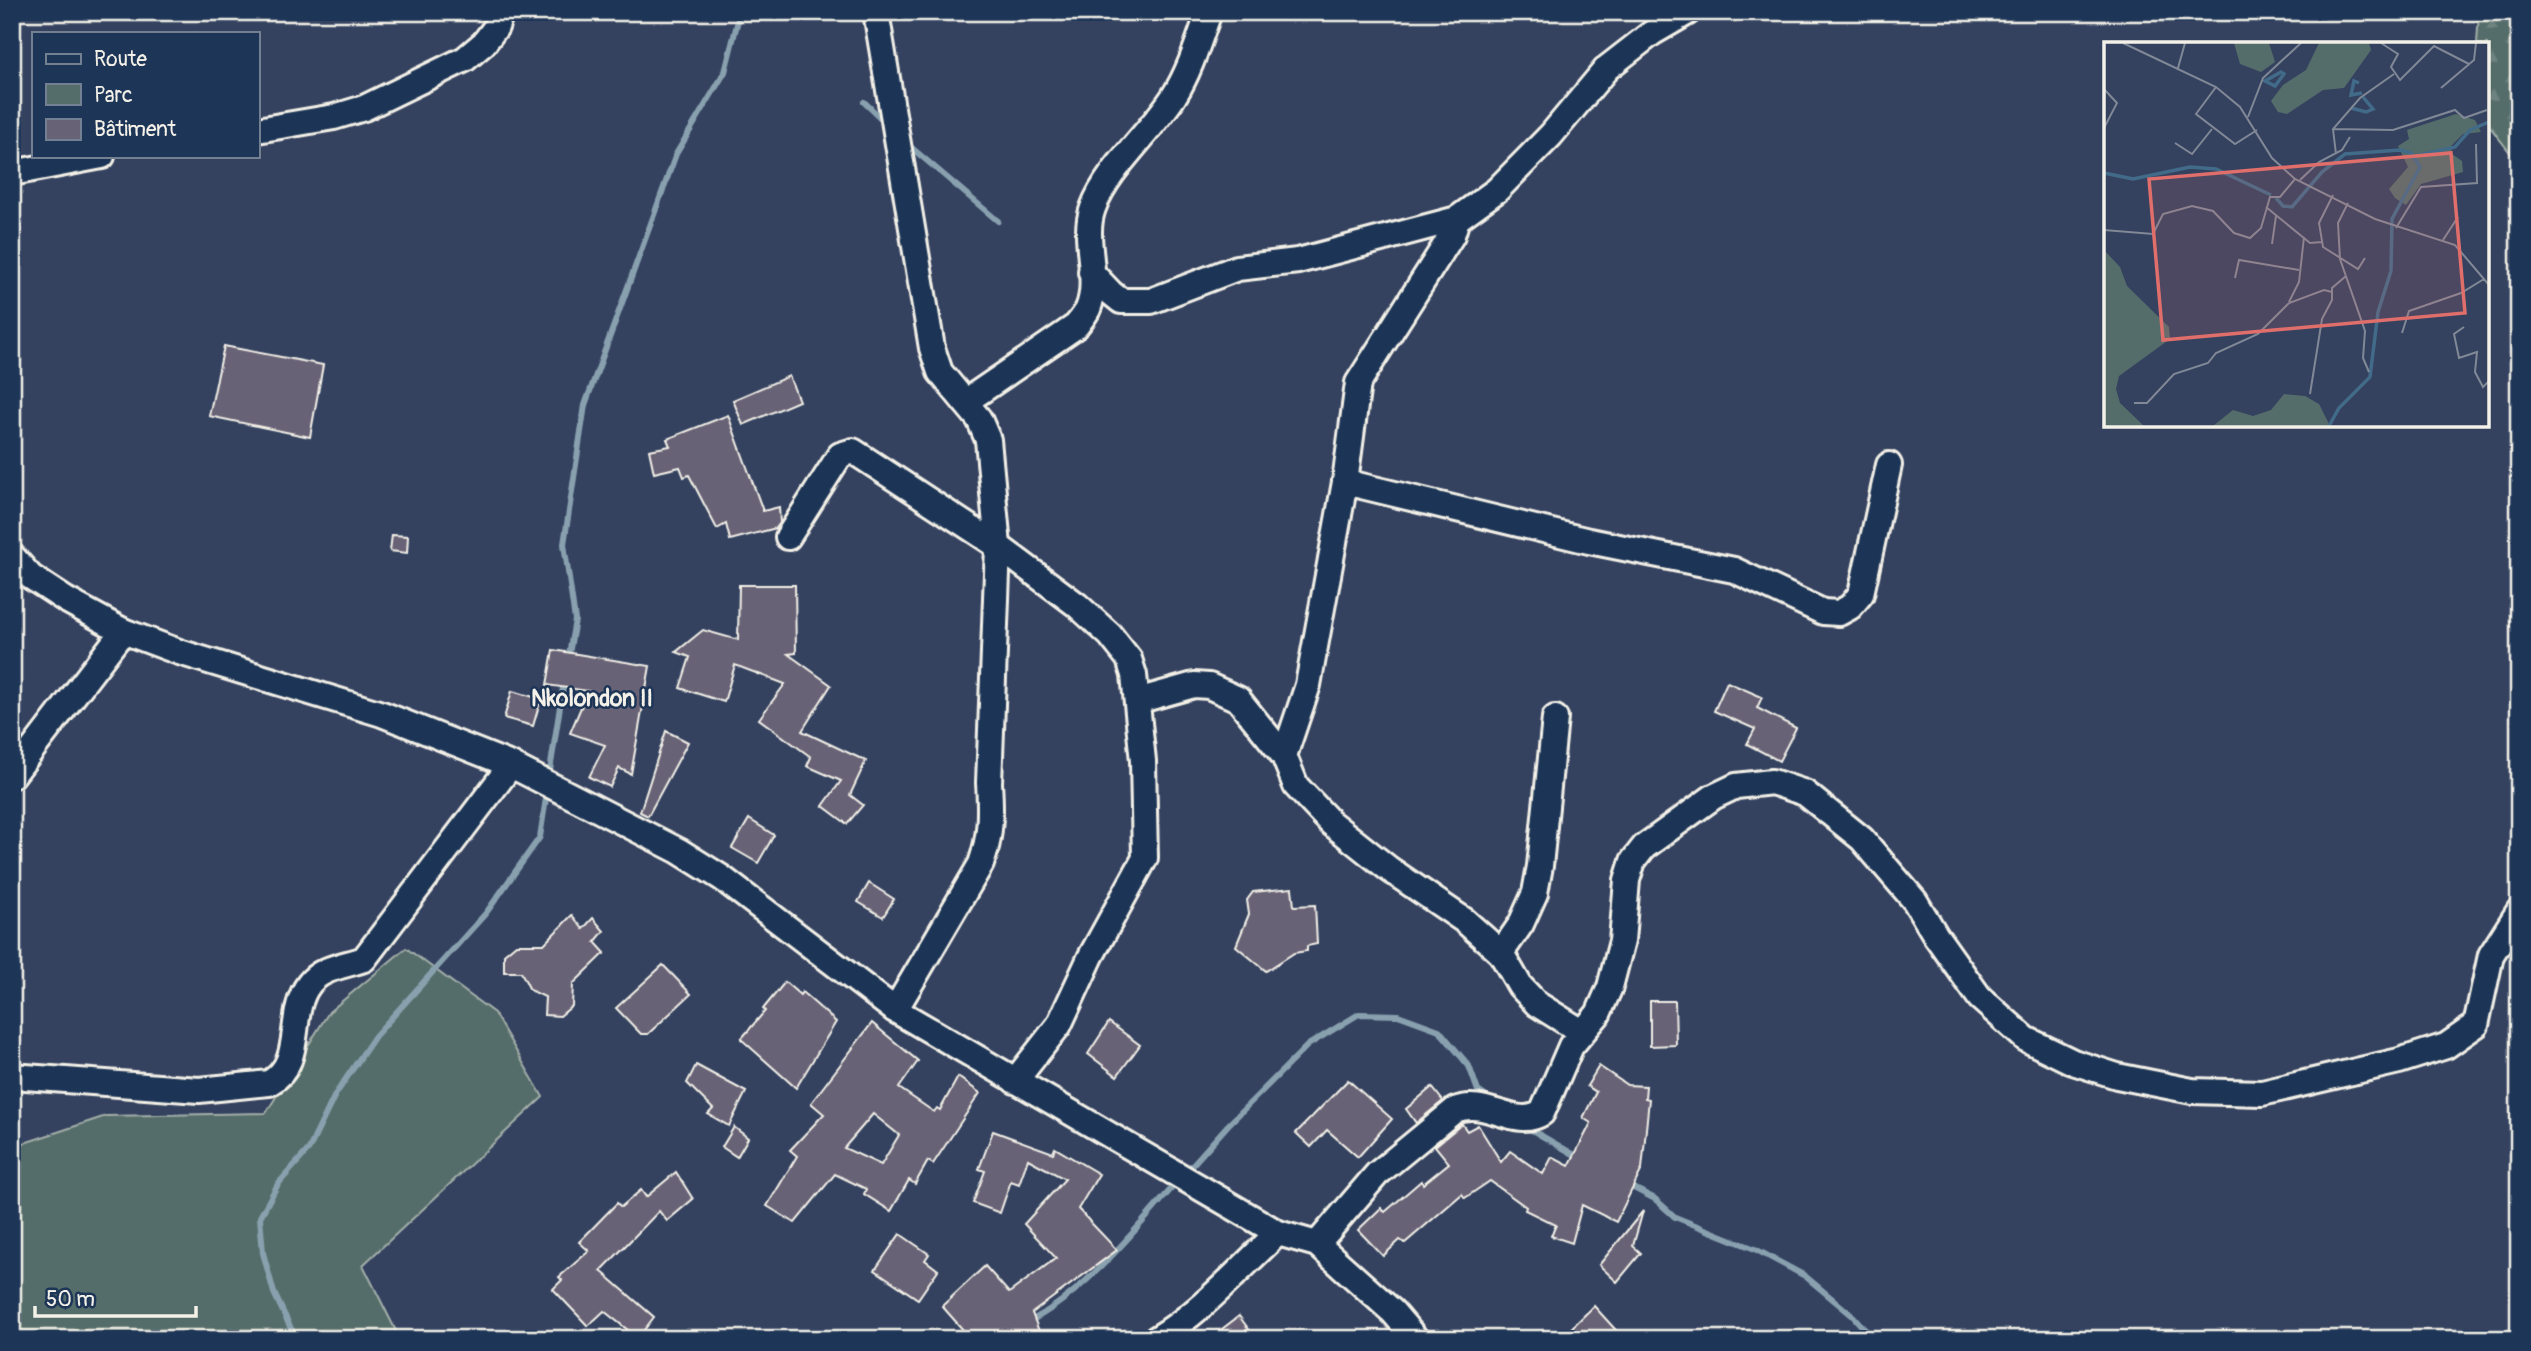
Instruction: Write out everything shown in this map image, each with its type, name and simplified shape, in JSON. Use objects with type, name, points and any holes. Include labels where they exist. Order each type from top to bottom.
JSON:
[{"type":"street","points":[[259,130],[334,117],[364,108],[464,59],[484,43],[496,27],[501,12]]},
{"type":"street","points":[[876,12],[932,348],[940,372],[979,419],[988,440],[998,546],[989,783],[992,821],[988,845],[981,864],[895,1010]]},
{"type":"street","points":[[965,402],[1076,326],[1087,311],[1092,296],[1089,231],[1092,210],[1102,190],[1174,95],[1194,54],[1209,12]]},
{"type":"street","points":[[1091,272],[1121,301],[1151,301],[1237,268],[1298,261],[1457,219],[1497,190],[1551,135],[1607,68],[1652,33],[1688,12]]},
{"type":"street","points":[[12,173],[91,158]]},
{"type":"street","points":[[1284,756],[1308,685],[1345,482],[1358,383],[1452,235],[1457,219]]},
{"type":"street","points":[[788,537],[840,455],[853,451],[998,546],[1077,605],[1110,635],[1129,659],[1134,675],[1143,761],[1145,858],[1091,957],[1059,1025],[1015,1081]]},
{"type":"street","points":[[1345,482],[1588,541],[1734,570],[1823,612],[1839,613],[1850,607],[1861,594],[1889,465]]},
{"type":"street","points":[[12,556],[31,577],[65,600],[123,631],[179,652],[382,714],[510,765],[679,851],[722,878],[895,1010],[1278,1233],[1317,1244],[1393,1312],[1416,1339]]},
{"type":"street","points":[[12,776],[123,631]]},
{"type":"street","points":[[1137,701],[1194,685],[1209,686],[1238,699],[1284,756],[1296,786],[1331,823],[1389,869],[1465,921],[1501,953],[1520,986],[1536,1004],[1582,1032]]},
{"type":"street","points":[[1501,953],[1521,924],[1535,893],[1555,718]]},
{"type":"street","points":[[12,1076],[199,1090],[269,1083],[278,1078],[285,1072],[289,1062],[301,999],[309,984],[331,968],[363,959],[510,765]]},
{"type":"street","points":[[1317,1244],[1377,1174],[1455,1110],[1467,1105],[1476,1106],[1521,1118],[1533,1118],[1542,1113],[1571,1046],[1598,1014],[1610,987],[1622,942],[1627,880],[1633,861],[1644,847],[1713,797],[1735,786],[1772,782],[1805,793],[1862,839],[1915,901],[1980,998],[2026,1039],[2073,1062],[2116,1076],[2192,1091],[2262,1093],[2399,1061],[2446,1046],[2476,1026],[2491,955],[2519,911]]},
{"type":"street","points":[[1156,1339],[1174,1328],[1278,1233]]},
{"type":"green space","points":[[2479,12],[2519,12],[2519,164],[2489,126],[2489,42],[2477,42]]},
{"type":"green space","points":[[406,948],[494,1013],[543,1097],[363,1265],[400,1339],[12,1339],[12,1147],[106,1116],[266,1113],[329,1012]]},
{"type":"building","points":[[224,346],[323,365],[310,437],[209,416]]},
{"type":"building","points":[[789,376],[799,401],[743,425],[733,400]]},
{"type":"building","points":[[728,415],[763,511],[779,507],[780,523],[776,528],[730,540],[726,524],[717,529],[689,475],[684,477],[680,467],[654,473],[649,450],[670,446],[667,439]]},
{"type":"building","points":[[392,535],[408,536],[407,553],[390,551]]},
{"type":"building","points":[[739,585],[795,585],[796,653],[788,654],[831,685],[802,731],[866,761],[850,795],[863,805],[847,824],[823,806],[841,781],[807,766],[811,757],[759,719],[785,684],[735,665],[724,702],[680,688],[690,657],[676,652],[703,630],[738,640]]},
{"type":"building","points":[[553,650],[650,666],[631,774],[619,768],[610,787],[589,777],[605,745],[570,733],[588,691],[547,685]]},
{"type":"building","points":[[1727,682],[1762,697],[1757,708],[1796,728],[1779,761],[1747,744],[1755,729],[1714,711]]},
{"type":"building","points":[[512,691],[541,699],[533,726],[504,718]]},
{"type":"building","points":[[666,731],[688,742],[648,816],[640,812]]},
{"type":"building","points":[[749,819],[774,835],[758,863],[732,848]]},
{"type":"building","points":[[869,883],[894,899],[883,917],[858,902]]},
{"type":"building","points":[[1292,888],[1294,906],[1315,905],[1317,944],[1307,946],[1307,951],[1294,953],[1266,971],[1236,946],[1249,914],[1247,900],[1253,892]]},
{"type":"building","points":[[572,915],[583,929],[593,918],[604,931],[595,942],[605,953],[573,984],[572,1006],[560,1016],[544,1015],[545,997],[530,990],[521,972],[504,972],[504,954],[516,944],[544,944]]},
{"type":"building","points":[[663,965],[691,994],[648,1034],[641,1034],[616,1008]]},
{"type":"building","points":[[785,982],[800,995],[802,992],[836,1022],[796,1088],[741,1039]]},
{"type":"building","points":[[1650,1001],[1675,1001],[1676,1045],[1650,1046]]},
{"type":"building","points":[[1109,1022],[1140,1045],[1117,1076],[1088,1054]]},
{"type":"building","points":[[872,1023],[918,1061],[899,1088],[934,1112],[937,1108],[940,1110],[958,1077],[980,1093],[933,1164],[928,1161],[915,1184],[909,1180],[891,1211],[864,1194],[866,1189],[835,1174],[795,1223],[767,1206],[797,1156],[790,1150],[824,1114],[811,1103]],"holes":[[[873,1114],[899,1135],[881,1165],[844,1148]]]},
{"type":"building","points":[[696,1065],[746,1092],[729,1126],[708,1114],[713,1109],[687,1083]]},
{"type":"building","points":[[1599,1066],[1627,1085],[1646,1086],[1645,1098],[1649,1099],[1642,1169],[1616,1222],[1582,1205],[1572,1243],[1551,1236],[1556,1225],[1525,1210],[1526,1207],[1490,1181],[1465,1198],[1462,1194],[1405,1243],[1400,1240],[1383,1256],[1358,1230],[1381,1208],[1385,1212],[1421,1181],[1423,1184],[1449,1163],[1435,1146],[1462,1124],[1467,1131],[1478,1125],[1501,1162],[1510,1151],[1543,1174],[1552,1157],[1569,1166],[1591,1123],[1583,1118],[1596,1092],[1587,1086]]},
{"type":"building","points":[[1348,1080],[1392,1119],[1358,1157],[1327,1130],[1311,1147],[1296,1133]]},
{"type":"building","points":[[1432,1087],[1443,1101],[1416,1123],[1406,1109]]},
{"type":"building","points":[[734,1127],[748,1138],[737,1157],[722,1147]]},
{"type":"building","points":[[993,1131],[1053,1153],[1055,1148],[1099,1174],[1078,1209],[1117,1250],[1032,1313],[1042,1339],[971,1339],[942,1306],[985,1266],[1009,1293],[1056,1258],[1024,1224],[1065,1179],[1028,1159],[1019,1184],[1011,1181],[1000,1213],[973,1203],[985,1171],[979,1169]]},
{"type":"building","points":[[676,1172],[693,1199],[667,1221],[659,1211],[601,1271],[654,1317],[638,1338],[604,1311],[588,1326],[553,1289],[562,1280],[559,1277],[589,1251],[579,1242],[617,1203],[621,1207],[641,1190],[646,1197]]},
{"type":"building","points":[[1643,1211],[1633,1246],[1641,1253],[1617,1282],[1599,1265]]},
{"type":"building","points":[[900,1234],[929,1254],[925,1260],[938,1270],[918,1299],[875,1270]]},
{"type":"building","points":[[1594,1306],[1624,1339],[1560,1339]]},
{"type":"building","points":[[1239,1316],[1256,1339],[1209,1339]]},
{"type":"waterway","points":[[568,660],[575,620],[564,544],[585,405],[676,154],[725,72],[740,12]]},
{"type":"waterway","points":[[864,102],[886,123]]},
{"type":"waterway","points":[[906,143],[998,221]]},
{"type":"waterway","points":[[549,777],[564,681]]},
{"type":"waterway","points":[[296,1339],[274,1293],[263,1253],[260,1217],[278,1184],[309,1149],[335,1095],[375,1036],[486,913],[540,837],[547,792]]},
{"type":"waterway","points":[[1186,1172],[1228,1125],[1308,1045],[1359,1014],[1398,1015],[1439,1030],[1469,1066],[1478,1091],[1492,1101]]},
{"type":"waterway","points":[[1523,1125],[1580,1158]]},
{"type":"waterway","points":[[1027,1323],[1049,1310],[1090,1278],[1179,1180]]},
{"type":"waterway","points":[[1626,1184],[1655,1199],[1675,1217],[1755,1249],[1805,1276],[1853,1316],[1873,1339]]},
{"type":"district","name":"Nkolondon II","points":[[592,698]]}]
